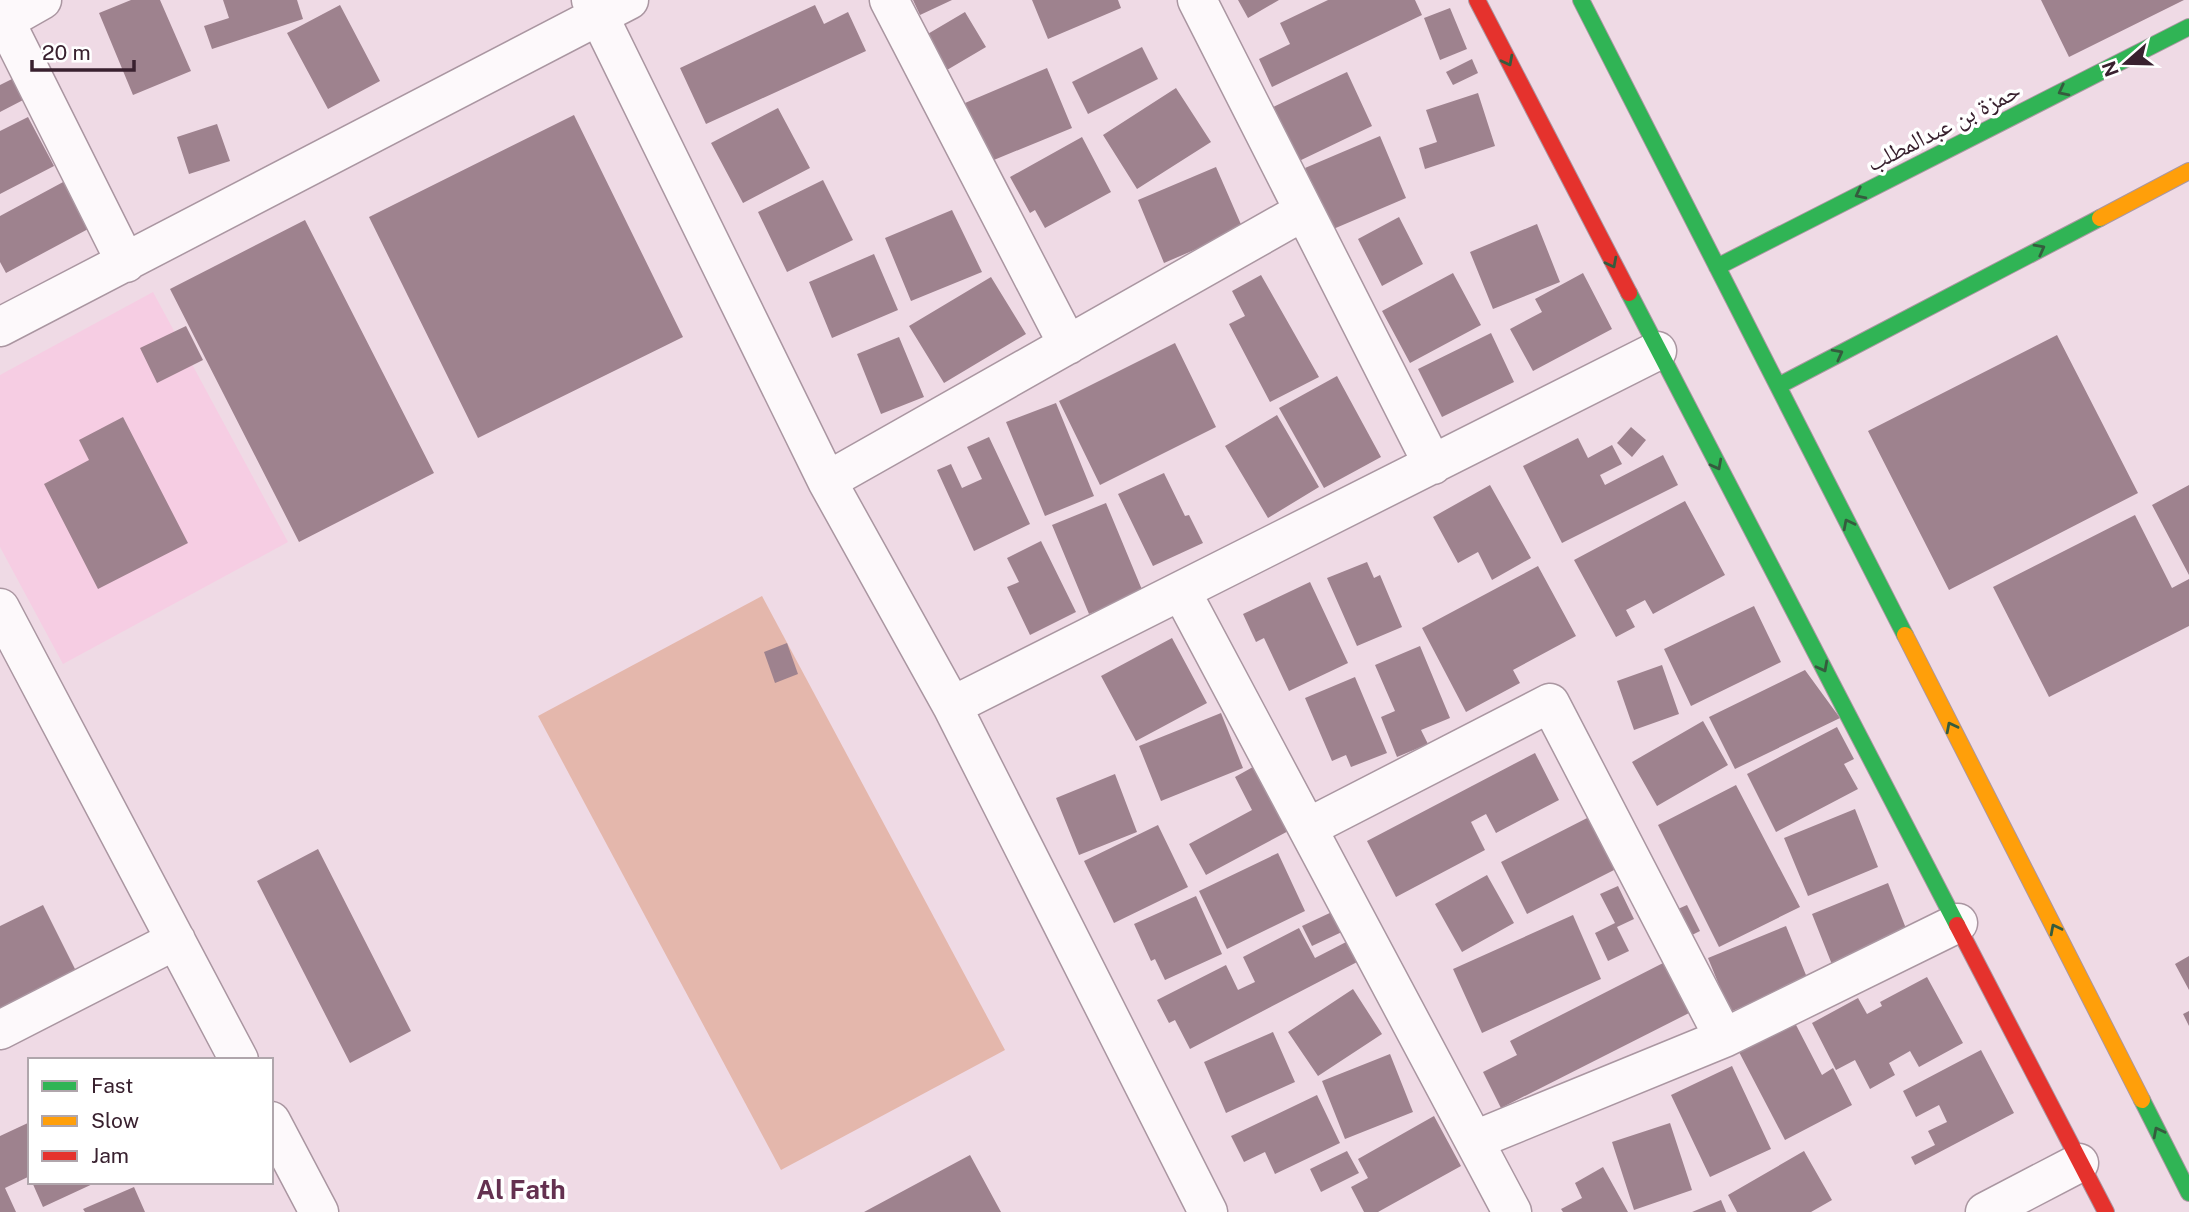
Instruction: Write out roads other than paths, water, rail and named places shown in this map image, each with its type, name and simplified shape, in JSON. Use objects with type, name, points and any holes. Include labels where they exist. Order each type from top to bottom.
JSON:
[{"type":"street","points":[[42,0],[3,15],[126,263]]},
{"type":"street","points":[[889,0],[1069,345]]},
{"type":"street","points":[[1196,0],[1433,465]]},
{"type":"street","points":[[1477,0],[2106,1212]]},
{"type":"street","points":[[1581,0],[2189,1193]]},
{"type":"street","points":[[0,327],[126,263],[606,5],[827,481],[952,706],[1208,1212]]},
{"type":"street","name":"حمزة بن عبدالمطلب","points":[[1717,267],[2189,27]]},
{"type":"street","points":[[1778,386],[2189,171]]},
{"type":"street","points":[[827,481],[1304,211]]},
{"type":"street","points":[[952,706],[1657,351]]},
{"type":"street","points":[[1181,590],[1512,1212]]},
{"type":"street","points":[[0,608],[238,1058]]},
{"type":"street","points":[[1309,827],[1550,703],[1724,1038]]},
{"type":"street","points":[[1475,1140],[1724,1038],[1958,923]]},
{"type":"street","points":[[0,1030],[176,940]]},
{"type":"street","points":[[273,1125],[312,1210]]},
{"type":"street","points":[[1985,1212],[2079,1164]]},
{"type":"district","name":"Al Fath","points":[[521,1189]]}]
